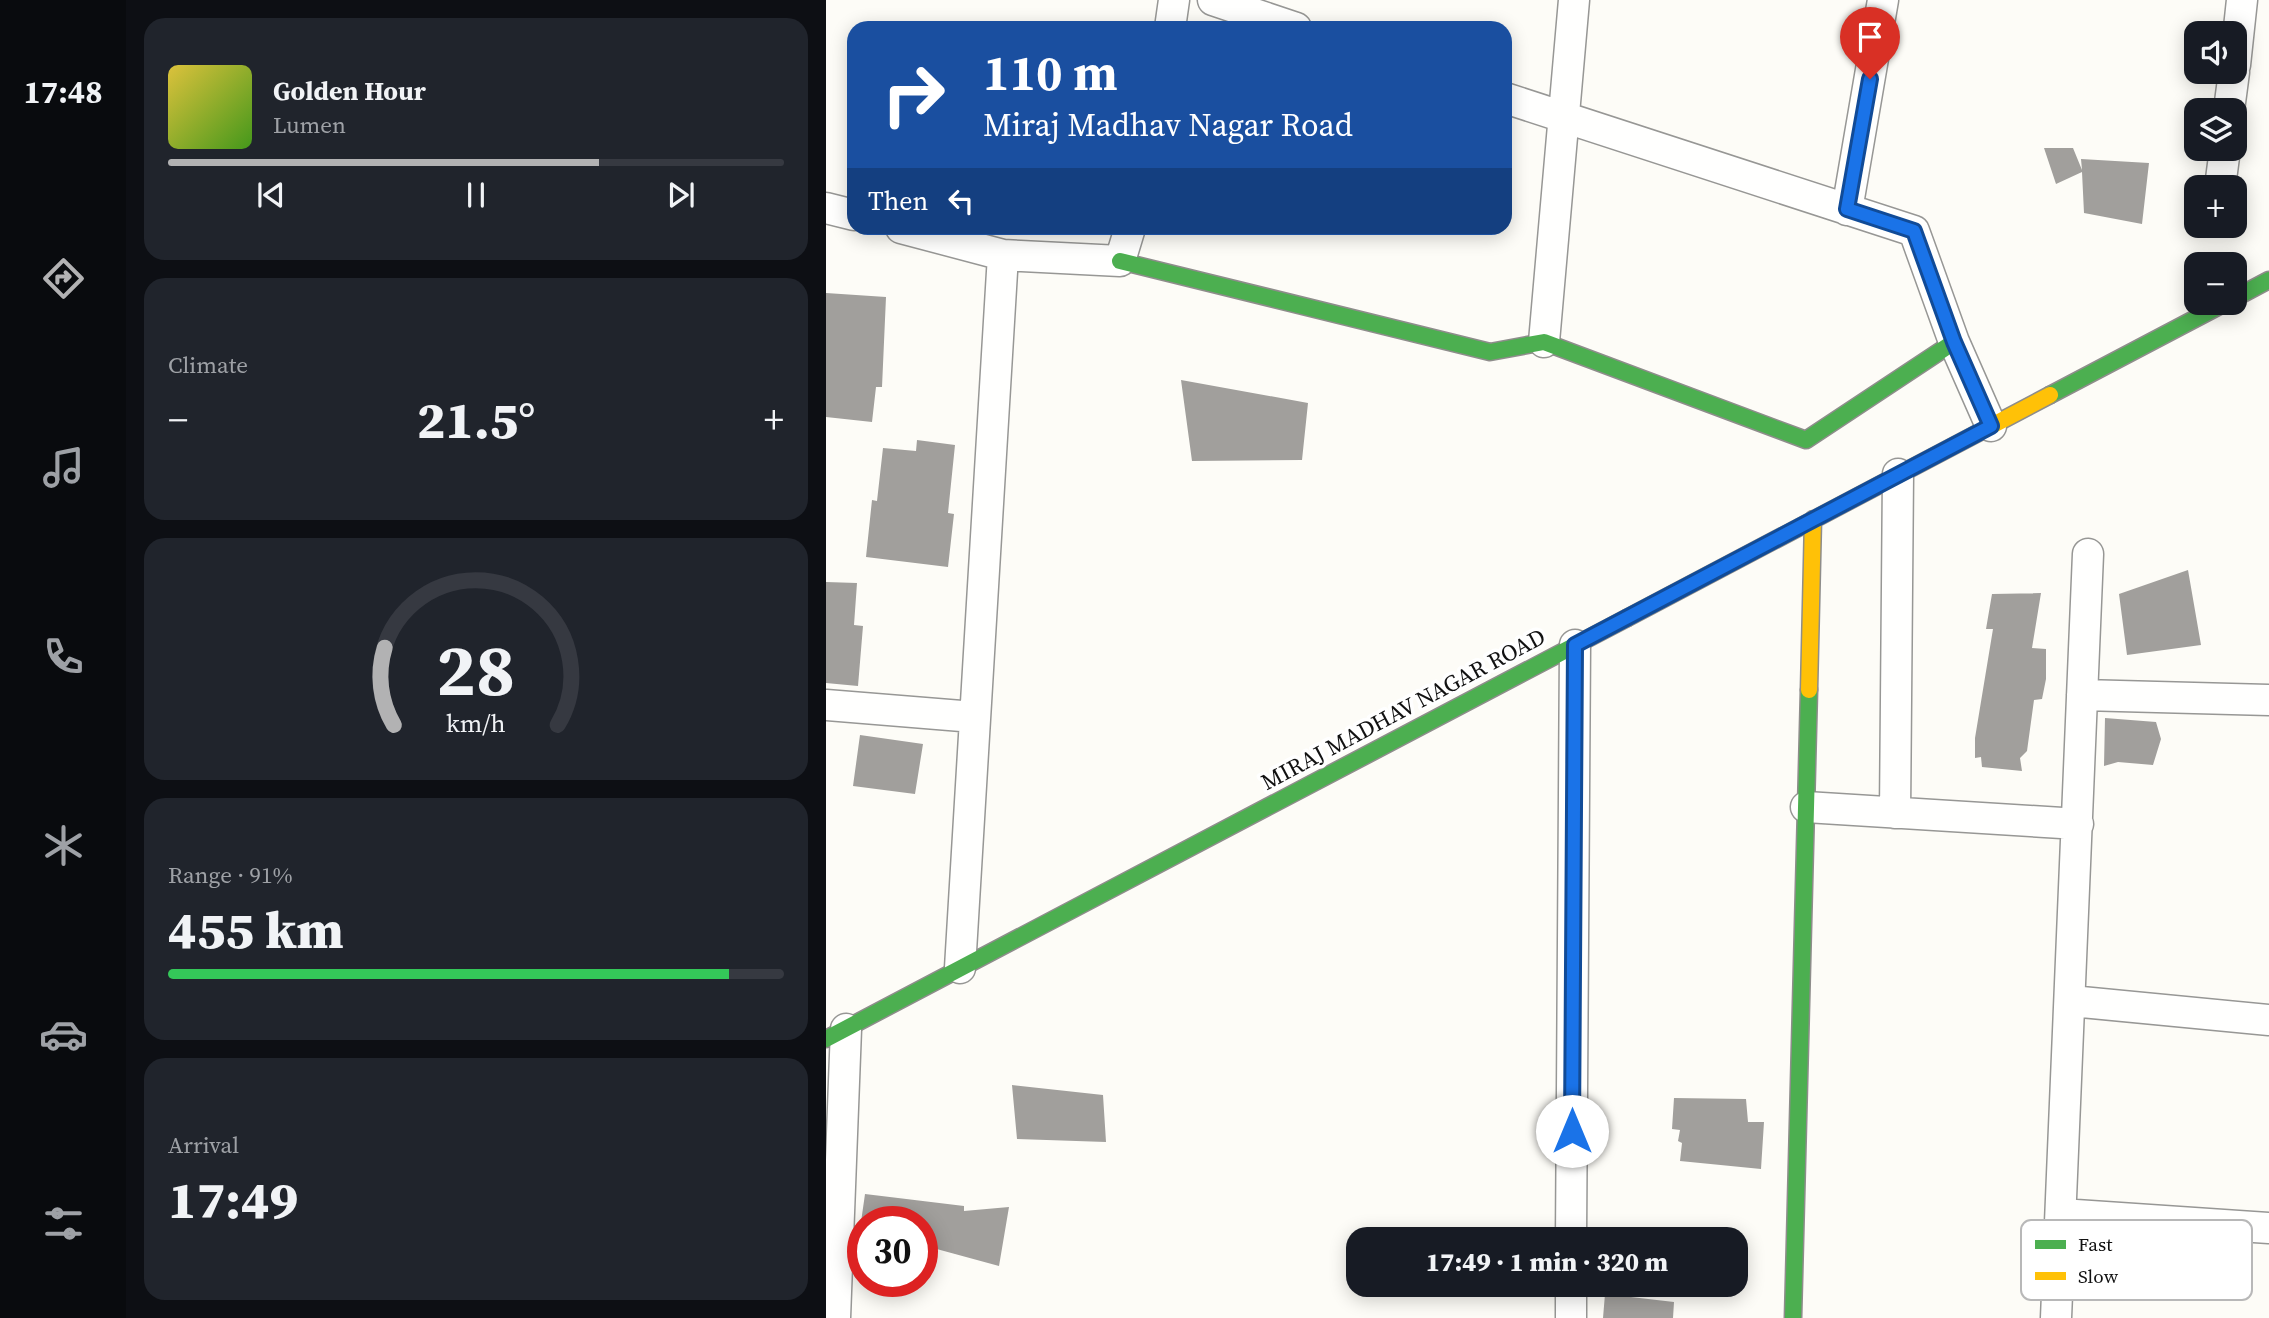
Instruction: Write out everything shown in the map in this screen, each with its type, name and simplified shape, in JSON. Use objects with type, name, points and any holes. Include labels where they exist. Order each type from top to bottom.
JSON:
[{"type":"street","points":[[1171,21],[1174,0]]},
{"type":"street","points":[[1213,0],[1275,21]]},
{"type":"street","points":[[1544,342],[1574,0]]},
{"type":"street","points":[[1847,209],[1883,0]]},
{"type":"street","points":[[2240,21],[2242,0]]},
{"type":"street","points":[[1512,100],[1914,231],[1954,342],[1991,426]]},
{"type":"street","points":[[826,208],[847,213]]},
{"type":"street","points":[[927,235],[1003,255],[1120,261],[1490,352],[1544,342],[1806,440],[1954,342]]},
{"type":"street","points":[[1120,261],[1128,235]]},
{"type":"street","points":[[960,968],[1003,255]]},
{"type":"street","points":[[2247,292],[2269,280]]},
{"type":"street","name":"MIRAJ MADHAV NAGAR ROAD","points":[[836,1034],[2202,315]]},
{"type":"street","points":[[1895,813],[1898,474]]},
{"type":"street","points":[[1793,1318],[1813,519]]},
{"type":"street","points":[[2061,1220],[2088,554]]},
{"type":"street","points":[[1571,1227],[1575,645]]},
{"type":"street","points":[[2082,695],[2269,700]]},
{"type":"street","points":[[826,705],[974,718]]},
{"type":"street","points":[[1806,807],[2078,824]]},
{"type":"street","points":[[2071,1001],[2269,1020]]},
{"type":"street","points":[[835,1318],[836,1034]]},
{"type":"street","points":[[2061,1214],[2150,1220]]},
{"type":"street","points":[[1571,1297],[1571,1318]]},
{"type":"street","points":[[2056,1318],[2057,1300]]},
{"type":"building","points":[[2044,148],[2073,148],[2082,170],[2081,159],[2149,163],[2142,224],[2084,213],[2082,172],[2056,184]]},
{"type":"building","points":[[826,293],[886,297],[882,387],[876,387],[872,422],[826,417]]},
{"type":"building","points":[[1181,380],[1308,403],[1302,460],[1192,461]]},
{"type":"building","points":[[917,440],[955,445],[948,513],[954,514],[948,567],[866,557],[872,500],[877,501],[883,448],[916,451]]},
{"type":"building","points":[[2188,570],[2201,645],[2127,655],[2119,594]]},
{"type":"building","points":[[826,582],[857,583],[854,625],[863,626],[858,686],[826,683]]},
{"type":"building","points":[[2041,593],[2032,648],[2046,649],[2046,679],[2042,699],[2034,700],[2027,751],[2020,758],[2022,771],[1982,767],[1981,757],[1975,758],[1975,738],[1993,629],[1986,629],[1992,594]]},
{"type":"building","points":[[2105,718],[2156,722],[2161,739],[2153,765],[2118,762],[2104,766]]},
{"type":"building","points":[[860,735],[923,744],[915,794],[853,786]]},
{"type":"building","points":[[1012,1085],[1103,1095],[1106,1142],[1017,1139]]},
{"type":"building","points":[[1674,1098],[1746,1099],[1748,1122],[1764,1122],[1761,1169],[1680,1161],[1680,1130],[1672,1129]]},
{"type":"building","points":[[865,1194],[964,1206],[964,1211],[1009,1207],[999,1266],[938,1249],[938,1206],[863,1206]]},
{"type":"building","points":[[1605,1297],[1674,1302],[1673,1318],[1603,1318]]},
{"type":"traffic: fast","points":[[1120,261],[1490,352],[1544,342],[1806,440],[1954,342]]},
{"type":"traffic: fast","points":[[2247,292],[2269,280]]},
{"type":"traffic: fast","points":[[2050,395],[2202,315]]},
{"type":"traffic: fast","points":[[826,1039],[1627,618]]},
{"type":"traffic: fast","points":[[1793,1318],[1809,690]]},
{"type":"traffic: slow","points":[[1627,618],[2050,395]]},
{"type":"traffic: slow","points":[[1809,690],[1813,519]]},
{"type":"route","points":[[1572,1131],[1575,645],[1991,426],[1954,342],[1914,231],[1847,209],[1870,79]]}]
